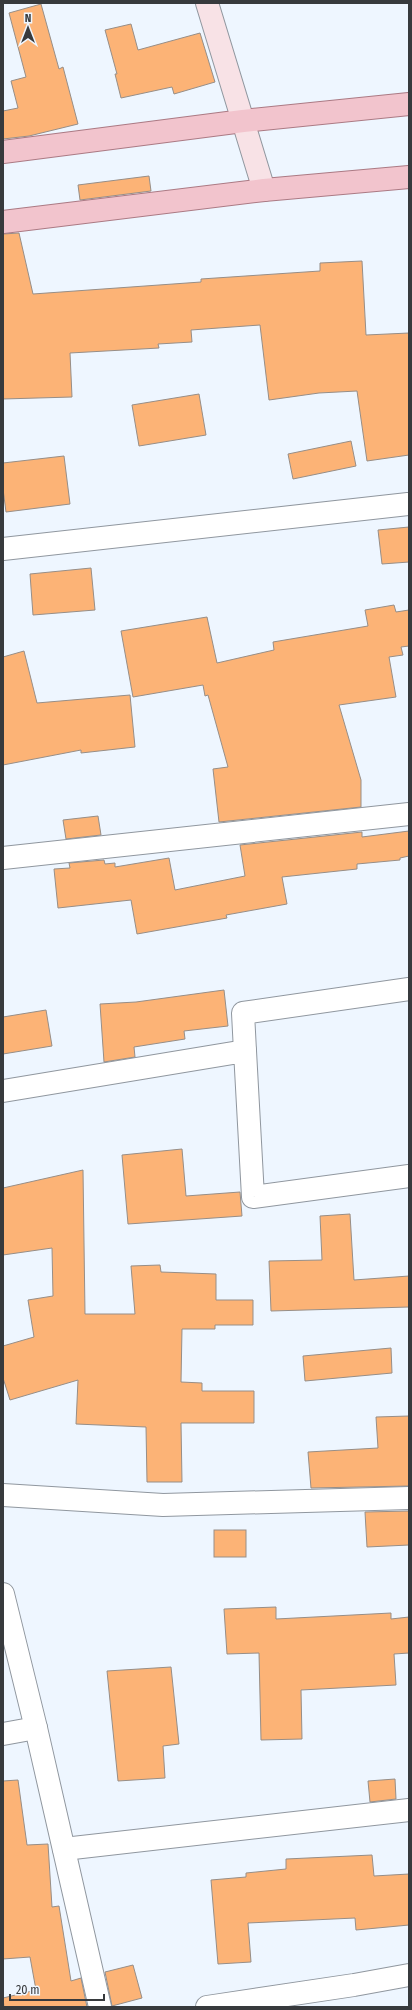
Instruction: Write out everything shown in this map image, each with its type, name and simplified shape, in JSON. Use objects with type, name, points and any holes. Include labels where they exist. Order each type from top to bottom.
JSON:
[{"type":"main road","points":[[3,152],[243,121],[409,104]]},
{"type":"main road","points":[[3,222],[264,190],[409,177]]},
{"type":"street","points":[[207,3],[264,190]]},
{"type":"street","points":[[3,549],[408,504]]},
{"type":"street","points":[[3,858],[409,814]]},
{"type":"street","points":[[409,989],[243,1013],[253,1196],[409,1176]]},
{"type":"street","points":[[3,1091],[245,1051]]},
{"type":"street","points":[[3,1495],[163,1505],[409,1498]]},
{"type":"street","points":[[3,1594],[36,1728],[100,2007]]},
{"type":"street","points":[[3,1734],[36,1728]]},
{"type":"street","points":[[64,1849],[409,1810]]},
{"type":"street","points":[[207,2007],[354,1985],[409,1975]]},
{"type":"building","points":[[41,4],[59,69],[63,67],[78,124],[29,136],[3,139],[3,111],[18,108],[11,81],[26,77],[9,13]]},
{"type":"building","points":[[131,24],[138,50],[200,33],[215,82],[174,94],[172,87],[121,98],[115,74],[117,74],[105,30]]},
{"type":"building","points":[[149,176],[151,191],[80,200],[78,185]]},
{"type":"building","points":[[19,233],[33,294],[201,282],[201,279],[320,271],[320,263],[362,261],[366,335],[409,333],[409,455],[367,461],[357,391],[319,393],[269,400],[260,325],[191,330],[192,342],[158,344],[159,348],[70,353],[72,397],[3,399],[3,234]]},
{"type":"building","points":[[199,394],[206,435],[139,446],[132,405]]},
{"type":"building","points":[[351,441],[356,466],[293,479],[288,454]]},
{"type":"building","points":[[64,456],[70,504],[6,512],[3,489],[3,463]]},
{"type":"building","points":[[409,527],[409,562],[382,564],[378,530]]},
{"type":"building","points":[[91,568],[95,610],[33,615],[30,574]]},
{"type":"building","points":[[394,605],[396,612],[409,610],[409,646],[401,647],[403,655],[389,657],[396,697],[339,705],[361,780],[361,807],[219,822],[213,769],[228,767],[208,695],[205,696],[203,685],[133,697],[121,631],[207,617],[217,663],[274,650],[273,642],[368,626],[365,610]]},
{"type":"building","points":[[24,651],[37,703],[130,695],[135,747],[81,753],[81,750],[3,765],[3,657]]},
{"type":"building","points":[[98,816],[101,835],[66,839],[63,820]]},
{"type":"building","points":[[409,831],[409,856],[400,858],[400,860],[357,864],[357,869],[282,877],[287,904],[226,915],[227,918],[137,934],[131,900],[58,908],[54,869],[70,868],[69,863],[104,860],[105,864],[115,863],[115,867],[169,858],[175,890],[245,876],[240,845],[362,832],[362,837]]},
{"type":"building","points":[[224,990],[228,1026],[184,1031],[185,1039],[134,1047],[135,1057],[104,1062],[100,1004],[136,1002]]},
{"type":"building","points":[[46,1010],[52,1046],[3,1054],[3,1017]]},
{"type":"building","points":[[182,1149],[186,1196],[240,1192],[242,1216],[128,1224],[122,1155]]},
{"type":"building","points":[[83,1170],[85,1314],[135,1314],[131,1266],[160,1265],[161,1272],[216,1274],[216,1300],[253,1300],[253,1325],[215,1325],[215,1329],[182,1329],[181,1382],[202,1383],[202,1391],[254,1391],[254,1423],[181,1423],[182,1482],[147,1482],[146,1427],[76,1424],[78,1380],[10,1400],[3,1378],[3,1346],[34,1337],[28,1300],[53,1296],[52,1248],[3,1255],[3,1188]]},
{"type":"building","points":[[350,1214],[354,1280],[409,1276],[409,1307],[271,1311],[269,1261],[322,1260],[320,1216]]},
{"type":"building","points":[[391,1348],[392,1373],[305,1381],[303,1356]]},
{"type":"building","points":[[409,1416],[409,1486],[311,1488],[308,1452],[378,1448],[376,1417]]},
{"type":"building","points":[[409,1511],[409,1545],[367,1547],[365,1512]]},
{"type":"building","points":[[214,1530],[246,1530],[246,1557],[214,1557]]},
{"type":"building","points":[[276,1607],[276,1619],[391,1613],[391,1619],[409,1617],[409,1653],[394,1654],[396,1685],[301,1690],[302,1739],[261,1740],[259,1653],[227,1654],[224,1609]]},
{"type":"building","points":[[171,1667],[179,1744],[163,1746],[165,1778],[118,1781],[107,1671]]},
{"type":"building","points":[[395,1779],[396,1799],[370,1802],[368,1781]]},
{"type":"building","points":[[18,1780],[27,1845],[48,1844],[52,1907],[59,1906],[71,1981],[81,1978],[87,2007],[4,2007],[3,1998],[36,1990],[30,1957],[3,1959],[3,1781]]},
{"type":"building","points":[[372,1855],[374,1876],[409,1874],[409,1925],[356,1930],[355,1918],[248,1923],[251,1962],[218,1964],[211,1880],[246,1877],[246,1873],[286,1869],[286,1859]]},
{"type":"building","points":[[133,1965],[142,1998],[112,2006],[105,1972]]}]
